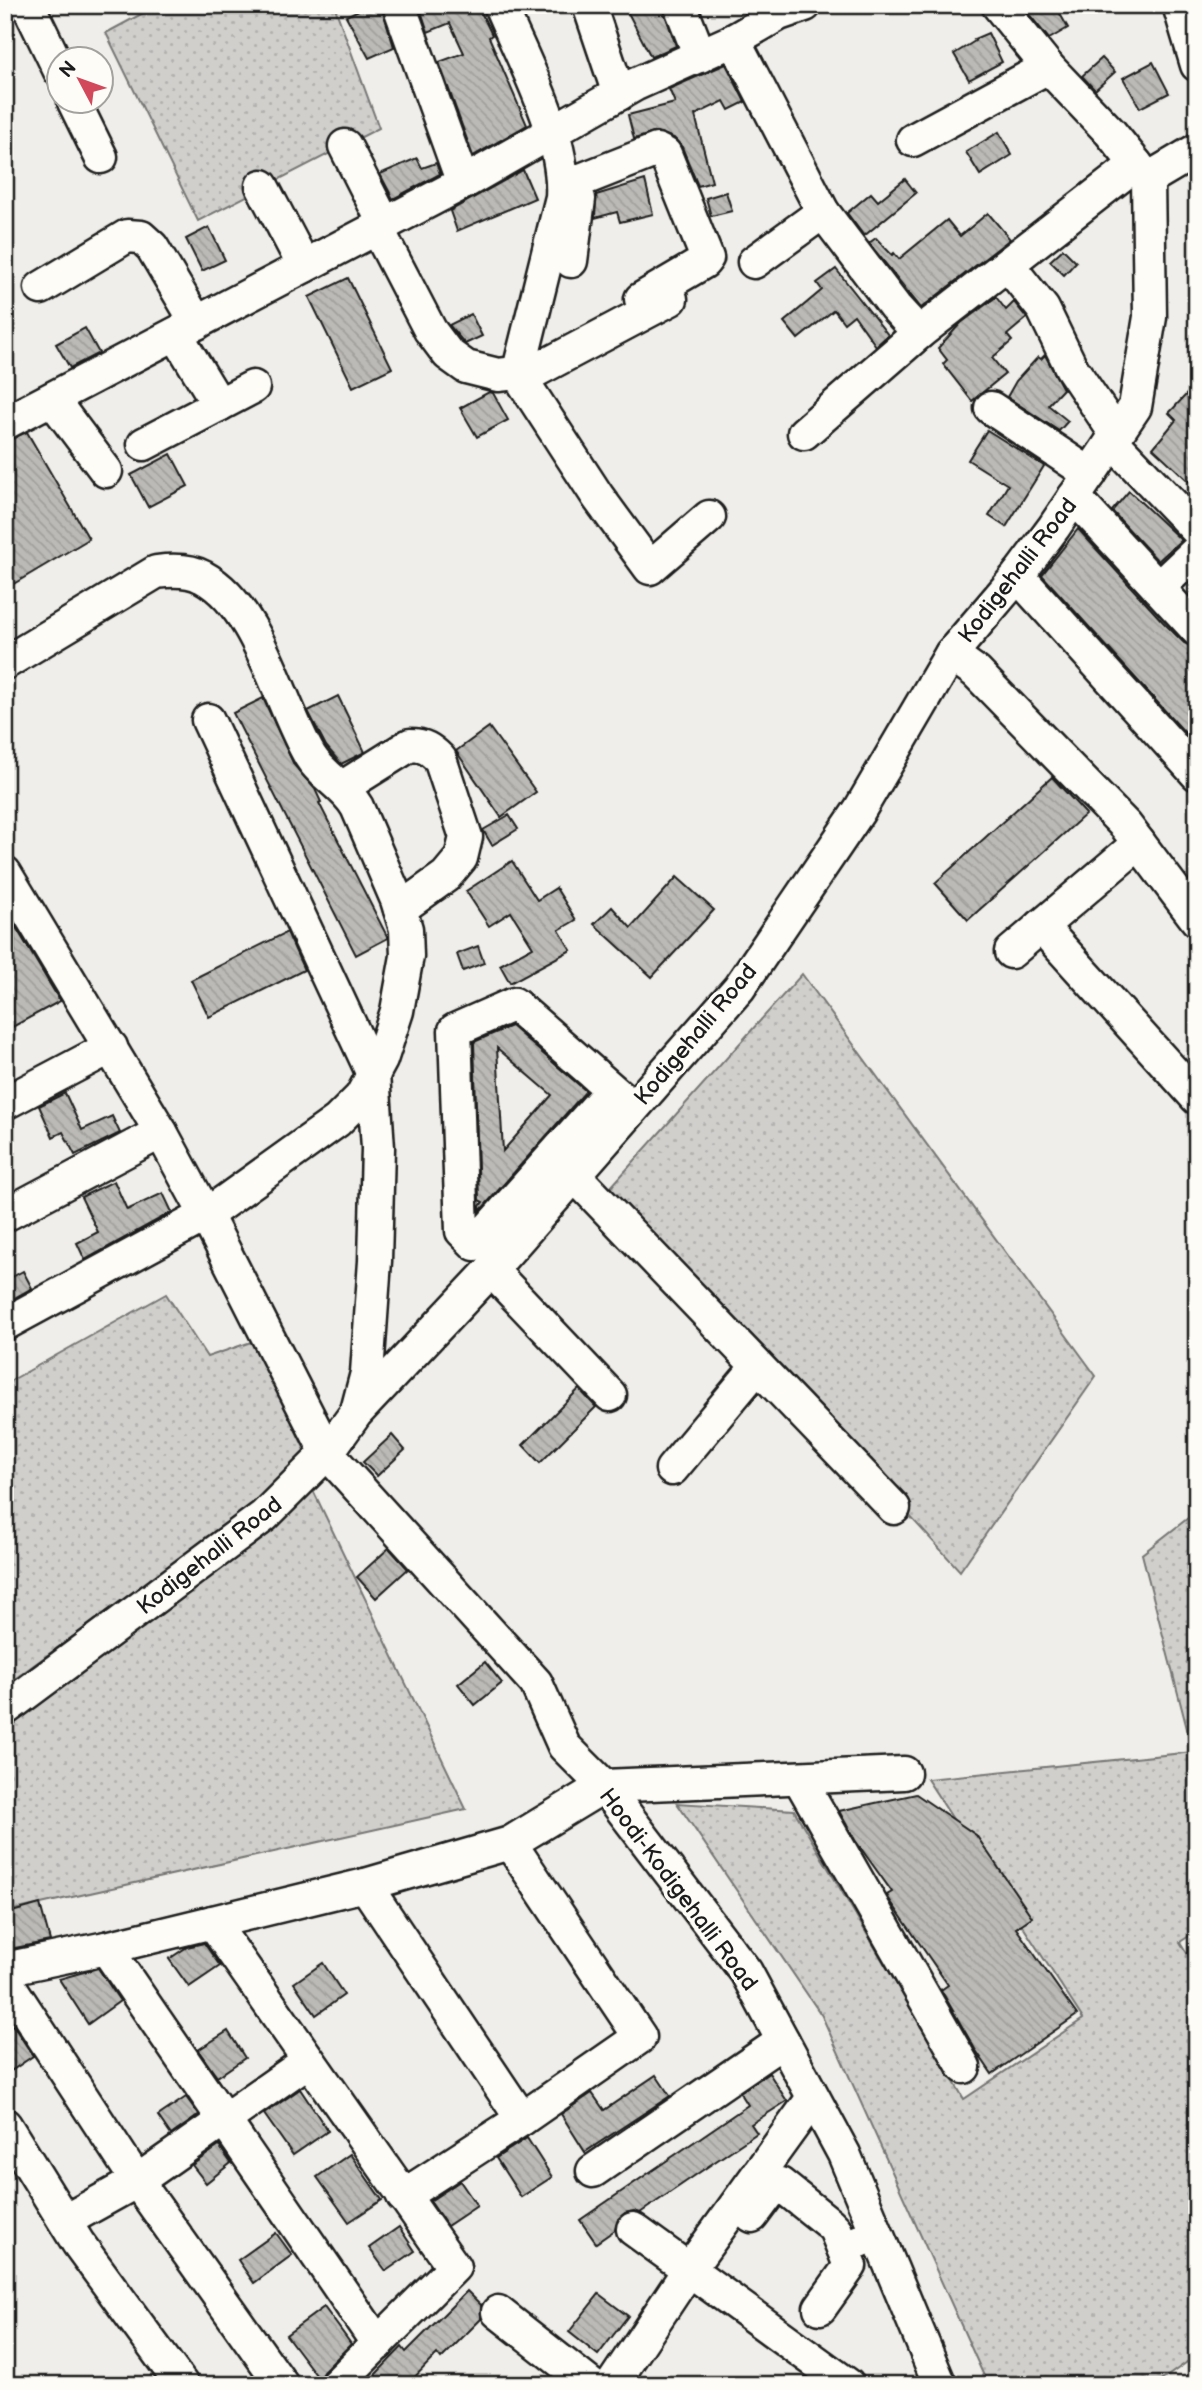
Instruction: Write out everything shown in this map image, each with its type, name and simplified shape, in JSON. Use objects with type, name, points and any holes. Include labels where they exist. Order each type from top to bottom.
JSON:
[{"type":"street","points":[[28,5],[48,46]]},
{"type":"street","points":[[399,5],[463,183]]},
{"type":"street","points":[[500,5],[572,180],[571,261]]},
{"type":"street","points":[[589,5],[620,94]]},
{"type":"street","points":[[680,5],[699,56]]},
{"type":"street","points":[[998,5],[1048,67],[1110,132],[1142,172]]},
{"type":"street","points":[[1179,5],[1197,65]]},
{"type":"street","points":[[5,423],[463,183],[620,94],[734,40],[787,8]]},
{"type":"street","points":[[734,40],[823,212],[895,307],[919,333]]},
{"type":"street","points":[[913,140],[1048,67]]},
{"type":"street","points":[[81,116],[101,157]]},
{"type":"street","points":[[345,146],[430,330],[448,354],[466,367],[498,375],[535,372],[671,299]]},
{"type":"street","points":[[605,320],[707,258],[665,154],[661,151],[657,150],[572,180],[562,197],[518,373],[598,497],[650,569],[709,517]]},
{"type":"street","points":[[804,433],[919,333],[1008,265],[1142,172],[1197,150]]},
{"type":"street","name":"Kodigehalli Road","points":[[5,1709],[264,1516],[327,1453],[356,1413],[496,1250],[573,1175],[623,1099],[739,988],[859,811],[951,654],[1019,574],[1135,407],[1150,317],[1142,172]]},
{"type":"street","points":[[262,186],[304,266]]},
{"type":"street","points":[[754,262],[823,212]]},
{"type":"street","points":[[41,288],[127,236],[141,237],[152,247],[219,405]]},
{"type":"street","points":[[1008,265],[1044,309],[1071,367],[1114,438],[1191,512]]},
{"type":"street","points":[[144,444],[253,387]]},
{"type":"street","points":[[52,398],[106,471]]},
{"type":"street","points":[[991,408],[1082,486],[1158,588],[1197,630]]},
{"type":"street","points":[[1158,588],[1197,551]]},
{"type":"street","points":[[5,663],[156,572],[176,569],[203,576],[227,596],[247,620],[310,757],[343,787],[358,807],[400,909],[406,929],[407,956],[397,1011],[381,1060],[361,1097],[337,1121],[206,1215],[5,1324]]},
{"type":"street","points":[[1019,574],[1197,774]]},
{"type":"street","points":[[951,654],[976,672],[1126,826],[1197,920]]},
{"type":"street","points":[[208,720],[373,1073],[377,1148],[375,1261],[367,1373],[356,1413]]},
{"type":"street","points":[[343,787],[410,745],[422,745],[440,759],[466,836],[461,858],[446,876],[400,909]]},
{"type":"street","points":[[1011,952],[1139,843]]},
{"type":"street","name":"Hoodi-Kodigehalli Road","points":[[5,873],[111,1046],[160,1132],[206,1215],[327,1453],[536,1683],[564,1746],[604,1786],[746,1972],[844,2154],[858,2238],[940,2385]]},
{"type":"street","points":[[1041,926],[1197,1098]]},
{"type":"street","points":[[496,1250],[623,1099],[514,1004],[454,1030],[462,1231],[475,1244],[496,1250],[610,1395]]},
{"type":"street","points":[[5,1103],[111,1046]]},
{"type":"street","points":[[5,1215],[160,1132]]},
{"type":"street","points":[[573,1175],[894,1508]]},
{"type":"street","points":[[672,1469],[757,1367]]},
{"type":"street","points":[[5,1969],[106,1948],[365,1885],[510,1843],[604,1786],[904,1773]]},
{"type":"street","points":[[799,1778],[964,2067]]},
{"type":"street","points":[[403,2196],[522,2119],[640,2036],[510,1843]]},
{"type":"street","points":[[365,1885],[522,2119]]},
{"type":"street","points":[[212,1922],[454,2267],[336,2385]]},
{"type":"street","points":[[106,1948],[378,2344]]},
{"type":"street","points":[[5,1979],[137,2181],[282,2385]]},
{"type":"street","points":[[593,2171],[783,2041]]},
{"type":"street","points":[[65,2221],[137,2181],[309,2061]]},
{"type":"street","points":[[612,2385],[688,2271],[814,2098]]},
{"type":"street","points":[[5,2125],[78,2243],[182,2385]]},
{"type":"street","points":[[735,2239],[777,2184],[835,2229],[858,2238],[849,2266],[820,2308]]},
{"type":"street","points":[[633,2229],[848,2385]]},
{"type":"street","points":[[498,2312],[591,2385]]},
{"type":"shaded area","points":[[158,5],[334,5],[379,128],[198,221],[116,53],[116,46],[112,46],[106,33]]},
{"type":"shaded area","points":[[802,974],[1096,1376],[960,1571],[610,1188]]},
{"type":"shaded area","points":[[166,1294],[207,1357],[254,1341],[311,1463],[5,1686],[5,1384]]},
{"type":"shaded area","points":[[312,1488],[466,1809],[5,1912],[5,1729]]},
{"type":"shaded area","points":[[1197,1511],[1197,1749],[1194,1752],[1197,1753],[1197,1931],[1180,1942],[1197,1969],[1197,2355],[1155,2385],[988,2385],[822,2016],[677,1803],[794,1810],[964,2099],[1083,2019],[927,1779],[1193,1752],[1142,1554]]},
{"type":"building","points":[[369,5],[381,5],[394,47],[369,58],[346,16]]},
{"type":"building","points":[[419,5],[482,5],[483,9],[480,10],[492,35],[489,37],[527,125],[473,156],[439,62],[464,53],[450,23],[428,32]]},
{"type":"building","points":[[624,5],[662,5],[676,46],[651,57]]},
{"type":"building","points":[[1041,5],[1055,5],[1068,28],[1049,39],[1028,13]]},
{"type":"building","points":[[988,33],[1002,62],[969,80],[954,54],[975,41],[974,39]]},
{"type":"building","points":[[1102,58],[1115,72],[1095,90],[1082,76]]},
{"type":"building","points":[[1153,62],[1169,93],[1140,108],[1123,78]]},
{"type":"building","points":[[726,64],[745,102],[729,110],[724,101],[695,115],[712,182],[698,186],[682,147],[674,138],[657,132],[634,139],[628,115],[675,103],[669,89]]},
{"type":"building","points":[[999,132],[1012,155],[980,175],[966,152]]},
{"type":"building","points":[[417,158],[422,168],[436,163],[440,174],[393,199],[380,174]]},
{"type":"building","points":[[523,170],[535,198],[457,231],[450,211]]},
{"type":"building","points":[[905,179],[916,193],[864,236],[847,213],[871,193],[878,201]]},
{"type":"building","points":[[645,180],[653,214],[620,222],[617,212],[595,218],[596,195]]},
{"type":"building","points":[[726,192],[732,211],[711,216],[706,198]]},
{"type":"building","points":[[988,213],[1010,239],[921,308],[869,243],[876,238],[899,259],[947,220],[960,236]]},
{"type":"building","points":[[209,227],[225,260],[202,271],[186,239]]},
{"type":"building","points":[[1063,249],[1076,262],[1064,275],[1050,261]]},
{"type":"building","points":[[836,269],[888,335],[876,346],[854,315],[844,323],[834,310],[798,339],[784,322],[822,290],[817,283]]},
{"type":"building","points":[[348,278],[392,368],[353,387],[309,297]]},
{"type":"building","points":[[996,297],[1006,310],[1014,302],[1027,318],[1007,335],[1012,341],[992,358],[1005,374],[972,401],[943,364],[947,360],[938,348],[961,323]]},
{"type":"building","points":[[471,314],[482,336],[465,344],[449,325]]},
{"type":"building","points":[[85,328],[99,353],[70,368],[56,344]]},
{"type":"building","points":[[1045,355],[1063,389],[1048,405],[1068,421],[1059,431],[1007,397],[1016,381],[1038,357],[1041,359]]},
{"type":"building","points":[[1197,383],[1197,489],[1153,448],[1176,420],[1169,413]]},
{"type":"building","points":[[489,392],[493,393],[508,420],[477,437],[460,408]]},
{"type":"building","points":[[987,430],[1044,466],[1006,527],[989,516],[1008,485],[968,460]]},
{"type":"building","points":[[27,432],[89,539],[5,589],[5,441]]},
{"type":"building","points":[[171,454],[188,486],[148,507],[131,475]]},
{"type":"building","points":[[1129,491],[1181,540],[1158,561],[1112,511]]},
{"type":"building","points":[[1078,529],[1163,622],[1184,643],[1195,648],[1188,655],[1197,665],[1197,728],[1188,736],[1042,575]]},
{"type":"building","points":[[338,696],[365,752],[341,764],[326,746],[308,711]]},
{"type":"building","points":[[263,698],[294,765],[315,789],[321,802],[319,803],[388,938],[356,955],[233,713]]},
{"type":"building","points":[[489,727],[536,792],[501,817],[456,751]]},
{"type":"building","points":[[1052,777],[1086,814],[968,920],[935,883]]},
{"type":"building","points":[[509,815],[518,829],[492,845],[483,830]]},
{"type":"building","points":[[512,861],[537,900],[556,888],[576,920],[559,930],[571,950],[510,983],[500,965],[533,947],[511,912],[489,926],[466,891]]},
{"type":"building","points":[[677,877],[714,910],[652,977],[594,924],[612,907],[631,928]]},
{"type":"building","points":[[5,909],[60,1001],[5,1031]]},
{"type":"building","points":[[287,932],[304,970],[209,1017],[191,980]]},
{"type":"building","points":[[478,946],[484,963],[463,971],[457,954]]},
{"type":"building","points":[[511,1026],[586,1091],[480,1211],[483,1202],[479,1200],[474,1042]],"holes":[[[497,1048],[552,1095],[503,1151]]]},
{"type":"building","points":[[65,1093],[82,1130],[112,1116],[120,1133],[75,1155],[63,1132],[53,1137],[39,1106]]},
{"type":"building","points":[[114,1181],[127,1210],[163,1193],[172,1212],[85,1260],[77,1243],[98,1232],[81,1197]]},
{"type":"building","points":[[23,1271],[32,1288],[9,1301],[5,1295],[5,1281]]},
{"type":"building","points":[[579,1389],[596,1407],[540,1463],[523,1445]]},
{"type":"building","points":[[392,1435],[405,1450],[377,1476],[363,1462]]},
{"type":"building","points":[[389,1548],[408,1569],[376,1598],[357,1577]]},
{"type":"building","points":[[485,1662],[502,1683],[475,1705],[458,1684]]},
{"type":"building","points":[[916,1794],[976,1835],[1032,1917],[1016,1928],[1077,2015],[992,2074],[941,1990],[948,1985],[889,1899],[887,1895],[892,1892],[855,1840],[839,1811]]},
{"type":"building","points":[[40,1904],[50,1941],[5,1950],[5,1914]]},
{"type":"building","points":[[204,1943],[220,1966],[189,1987],[169,1959],[187,1947]]},
{"type":"building","points":[[323,1963],[344,1995],[316,2015],[294,1983]]},
{"type":"building","points":[[98,1968],[120,2001],[88,2024],[59,1979]]},
{"type":"building","points":[[13,2025],[33,2056],[5,2075],[5,2030]]},
{"type":"building","points":[[228,2031],[245,2058],[217,2077],[198,2050]]},
{"type":"building","points":[[769,2073],[787,2101],[751,2124],[757,2133],[640,2213],[625,2213],[618,2219],[615,2230],[596,2243],[580,2220],[748,2105],[740,2092]]},
{"type":"building","points":[[656,2075],[670,2096],[585,2152],[561,2114],[592,2093],[604,2110]]},
{"type":"building","points":[[300,2089],[328,2131],[293,2155],[264,2114]]},
{"type":"building","points":[[186,2097],[199,2115],[171,2135],[158,2116]]},
{"type":"building","points":[[527,2138],[552,2177],[521,2197],[496,2158]]},
{"type":"building","points":[[219,2146],[231,2163],[206,2183],[192,2165]]},
{"type":"building","points":[[350,2154],[382,2200],[349,2222],[317,2177]]},
{"type":"building","points":[[460,2181],[477,2206],[447,2226],[430,2201]]},
{"type":"building","points":[[399,2227],[415,2251],[386,2271],[369,2248]]},
{"type":"building","points":[[276,2233],[292,2255],[254,2283],[238,2260]]},
{"type":"building","points":[[467,2291],[481,2305],[481,2319],[441,2359],[437,2354],[407,2385],[385,2385],[375,2375],[402,2347],[406,2352]]},
{"type":"building","points":[[599,2294],[628,2316],[598,2355],[569,2332]]},
{"type":"building","points":[[324,2307],[351,2344],[319,2379],[286,2335]]}]
